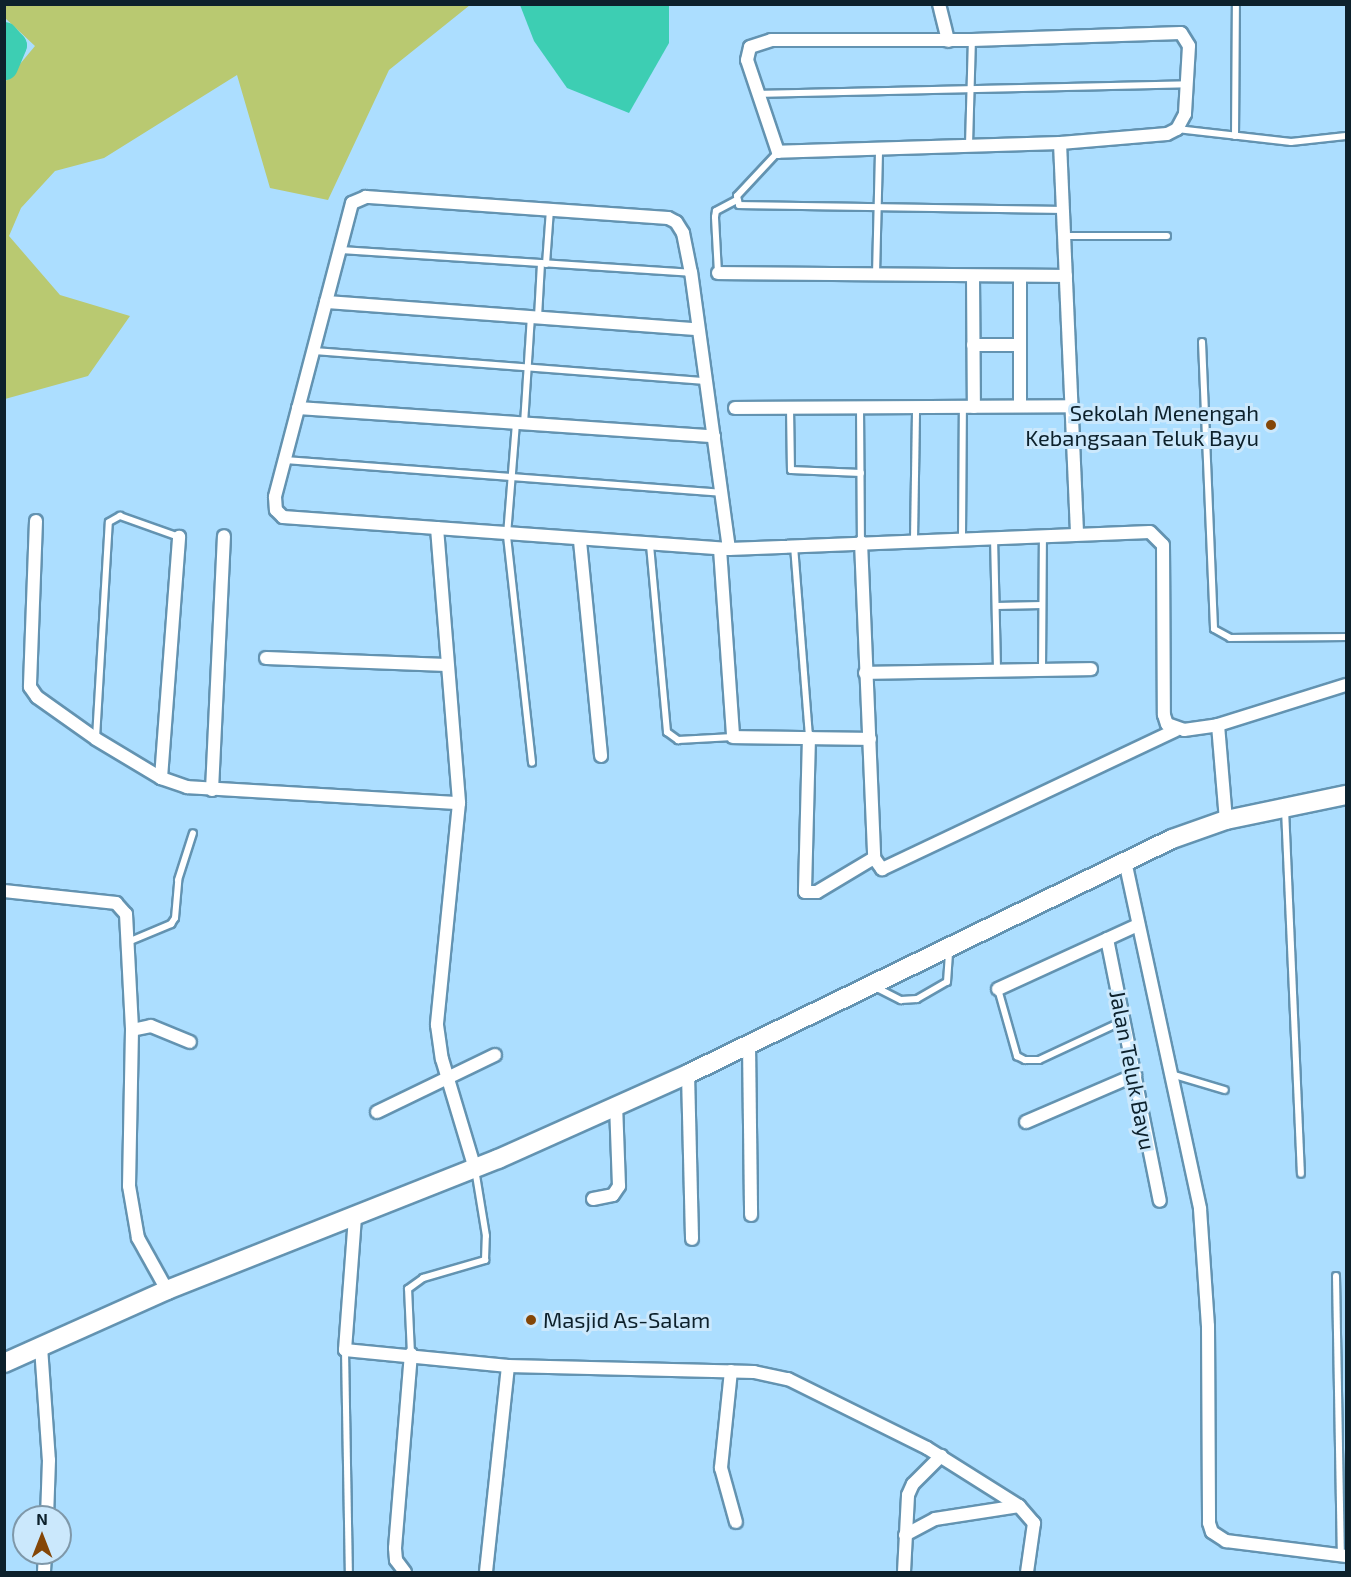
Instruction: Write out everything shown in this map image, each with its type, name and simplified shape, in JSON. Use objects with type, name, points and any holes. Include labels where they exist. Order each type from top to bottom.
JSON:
[{"type":"main road","points":[[4,1363],[167,1290],[475,1169],[688,1074],[1125,861],[1226,820],[1285,805],[1347,795]]},
{"type":"street","points":[[939,4],[948,41]]},
{"type":"street","points":[[1180,33],[1189,46],[1185,114],[1177,129],[1167,134],[1060,143],[778,152],[756,94],[747,60],[750,47],[758,42],[948,41],[1180,33]]},
{"type":"street","points":[[1060,143],[1077,532]]},
{"type":"street","points":[[870,739],[734,736],[725,549],[721,493],[706,381],[696,329],[691,273],[681,228],[668,218],[366,197],[352,202],[275,497],[276,510],[283,517],[438,528],[507,536],[725,549],[1077,532],[1150,532],[1163,545],[1164,715],[1167,724],[1176,729]]},
{"type":"street","points":[[718,273],[1066,276]]},
{"type":"street","points":[[968,407],[973,345],[973,276]]},
{"type":"street","points":[[1020,276],[1020,406]]},
{"type":"street","points":[[326,302],[696,329]]},
{"type":"street","points":[[973,345],[1020,345]]},
{"type":"street","points":[[735,408],[1072,406]]},
{"type":"street","points":[[298,408],[714,436]]},
{"type":"street","points":[[36,521],[30,687],[37,697],[96,739],[161,778],[212,790],[459,803]]},
{"type":"street","points":[[438,528],[459,803],[437,1025],[446,1077],[475,1169]]},
{"type":"street","points":[[161,778],[179,537]]},
{"type":"street","points":[[212,790],[224,537]]},
{"type":"street","points":[[580,541],[601,756]]},
{"type":"street","points":[[861,542],[874,858],[882,869],[1176,729],[1218,726],[1347,685]]},
{"type":"street","points":[[266,658],[447,665]]},
{"type":"street","points":[[865,673],[1091,669]]},
{"type":"street","points":[[1218,726],[1226,820]]},
{"type":"street","points":[[809,737],[805,892],[817,892],[874,858]]},
{"type":"street","points":[[1125,861],[1171,1074],[1205,1250],[1209,1523],[1212,1532],[1226,1541],[1344,1555]]},
{"type":"street","points":[[4,891],[116,903],[126,914],[132,1030],[129,1186],[138,1238],[167,1290]]},
{"type":"street","points":[[998,989],[1138,925]]},
{"type":"street","name":"Jalan Teluk Bayu","points":[[1107,939],[1160,1201]]},
{"type":"street","points":[[132,1030],[151,1026],[190,1042]]},
{"type":"street","points":[[749,1044],[751,1215]]},
{"type":"street","points":[[377,1112],[495,1055]]},
{"type":"street","points":[[688,1074],[692,1239]]},
{"type":"street","points":[[1026,1122],[1135,1075]]},
{"type":"street","points":[[593,1199],[613,1195],[618,1186],[616,1106]]},
{"type":"street","points":[[355,1217],[345,1350],[411,1354],[508,1366],[731,1371],[769,1374],[815,1390],[941,1456],[1019,1506],[1034,1523],[1027,1572]]},
{"type":"street","points":[[41,1347],[50,1460],[48,1505]]},
{"type":"street","points":[[405,1572],[396,1560],[395,1548],[411,1354]]},
{"type":"street","points":[[486,1572],[508,1366]]},
{"type":"street","points":[[731,1371],[721,1468],[736,1522]]},
{"type":"street","points":[[904,1572],[908,1495],[913,1484],[941,1456]]},
{"type":"street","points":[[905,1535],[935,1519],[1019,1506]]},
{"type":"lane","points":[[1235,136],[1236,4]]},
{"type":"lane","points":[[969,145],[972,40]]},
{"type":"lane","points":[[756,94],[1186,84]]},
{"type":"lane","points":[[1177,129],[1309,142],[1347,136]]},
{"type":"lane","points":[[876,276],[879,148]]},
{"type":"lane","points":[[718,273],[716,211],[736,200],[778,152]]},
{"type":"lane","points":[[736,200],[745,207],[1062,210]]},
{"type":"lane","points":[[532,763],[507,536],[511,478],[550,210]]},
{"type":"lane","points":[[1064,236],[1167,236]]},
{"type":"lane","points":[[340,250],[691,273]]},
{"type":"lane","points":[[1202,342],[1214,629],[1230,638],[1347,637]]},
{"type":"lane","points":[[313,351],[706,381]]},
{"type":"lane","points":[[860,407],[861,542]]},
{"type":"lane","points":[[914,540],[916,407]]},
{"type":"lane","points":[[962,537],[968,407]]},
{"type":"lane","points":[[790,408],[791,470],[861,472]]},
{"type":"lane","points":[[285,460],[721,493]]},
{"type":"lane","points":[[96,739],[109,522],[120,516],[179,537]]},
{"type":"lane","points":[[1042,670],[1043,534]]},
{"type":"lane","points":[[994,536],[998,671]]},
{"type":"lane","points":[[650,545],[667,732],[678,740],[734,736]]},
{"type":"lane","points":[[794,545],[809,737]]},
{"type":"lane","points":[[996,606],[1042,605]]},
{"type":"lane","points":[[1285,805],[1300,1174]]},
{"type":"lane","points":[[128,942],[171,924],[175,918],[178,880],[194,833]]},
{"type":"lane","points":[[871,985],[901,1000],[917,999],[946,982],[949,946]]},
{"type":"lane","points":[[998,989],[1017,1056],[1025,1060],[1039,1060],[1124,1020]]},
{"type":"lane","points":[[1171,1074],[1225,1090]]},
{"type":"lane","points":[[411,1354],[408,1289],[423,1278],[485,1260],[486,1236],[475,1169]]},
{"type":"lane","points":[[1336,1276],[1344,1555]]},
{"type":"lane","points":[[345,1350],[349,1572]]},
{"type":"shaded area","points":[[5,4],[470,5],[389,70],[328,200],[270,188],[237,75],[104,158],[55,171],[21,208],[9,236],[60,295],[130,316],[88,376],[5,399],[5,82],[35,46],[5,18]]},
{"type":"shaded area","points":[[520,5],[669,5],[669,43],[629,113],[567,88],[534,41]]},
{"type":"waterway","points":[[4,35],[13,45],[4,66]]},
{"type":"place","name":"Sekolah Menengah Kebangsaan Teluk Bayu","points":[[1271,425]]},
{"type":"place","name":"Masjid As-Salam","points":[[531,1320]]}]
